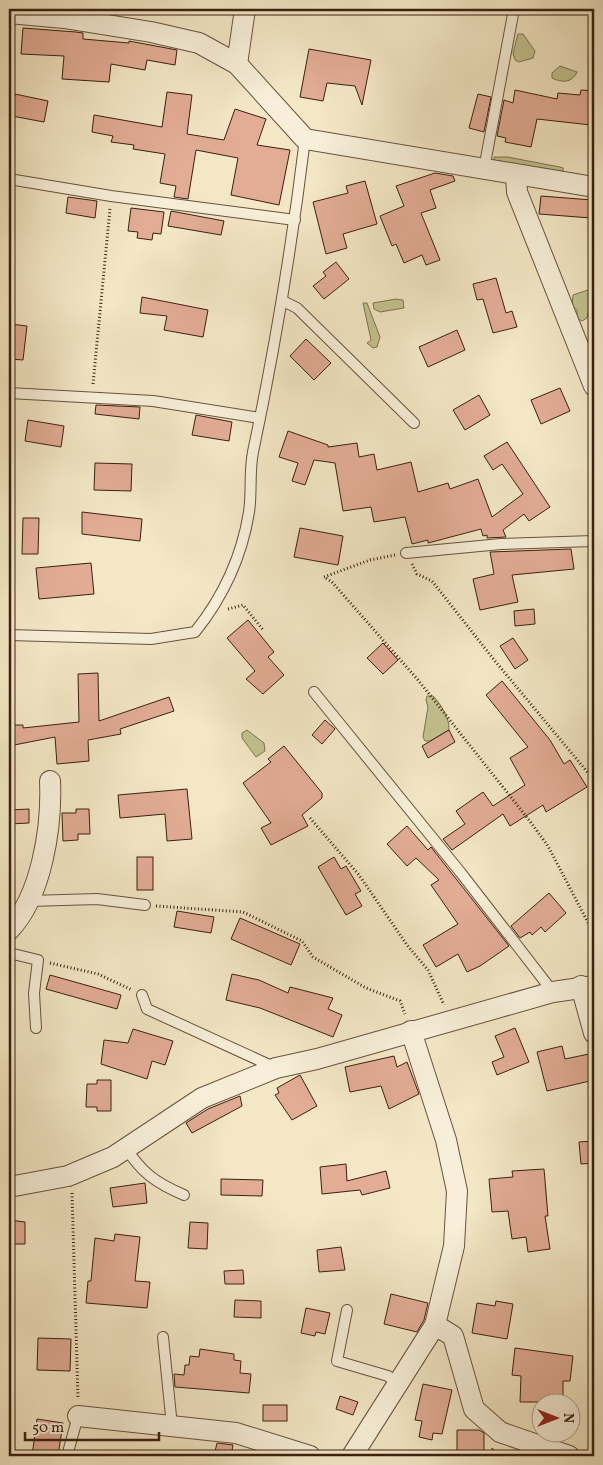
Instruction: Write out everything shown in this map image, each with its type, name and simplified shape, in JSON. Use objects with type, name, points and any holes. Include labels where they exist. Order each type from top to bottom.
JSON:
[{"type":"street","points":[[238,64],[245,9]]},
{"type":"street","points":[[9,13],[65,13],[199,43],[238,64],[305,139],[594,187]]},
{"type":"street","points":[[516,175],[517,192],[594,386]]},
{"type":"street","points":[[9,930],[29,901],[47,838],[51,804],[50,781]]},
{"type":"street","points":[[9,1187],[68,1176],[113,1157],[202,1098],[276,1068],[316,1059],[553,992],[587,986],[594,1033]]},
{"type":"street","points":[[352,1456],[435,1325],[454,1246],[456,1191],[446,1140],[411,1031]]},
{"type":"street","points":[[435,1325],[453,1336],[474,1409],[500,1432],[569,1456]]},
{"type":"street","points":[[78,1416],[236,1433],[310,1456]]},
{"type":"lane","points":[[484,169],[514,9]]},
{"type":"lane","points":[[9,634],[151,639],[196,632],[215,607],[240,551],[249,511],[250,468],[283,301],[305,139]]},
{"type":"lane","points":[[9,179],[111,196],[295,220]]},
{"type":"lane","points":[[283,301],[297,308],[414,423]]},
{"type":"lane","points":[[9,392],[152,401],[260,418]]},
{"type":"lane","points":[[406,553],[501,544],[594,541]]},
{"type":"lane","points":[[314,692],[461,873],[553,992]]},
{"type":"lane","points":[[29,901],[98,899],[145,905]]},
{"type":"lane","points":[[9,953],[38,960],[34,993],[36,1028]]},
{"type":"lane","points":[[142,995],[147,1009],[276,1068]]},
{"type":"lane","points":[[126,1148],[138,1167],[152,1179],[184,1195]]},
{"type":"lane","points":[[347,1310],[337,1361],[388,1376],[398,1384]]},
{"type":"lane","points":[[163,1337],[172,1426]]},
{"type":"lane","points":[[67,1456],[78,1416]]},
{"type":"path","points":[[92,396],[111,196]]},
{"type":"path","points":[[594,780],[495,661],[432,580],[418,574],[406,553],[370,560],[324,577],[337,588],[418,680],[529,820],[548,846],[594,934]]},
{"type":"path","points":[[215,607],[225,610],[243,605],[264,631]]},
{"type":"path","points":[[310,818],[359,874],[407,945],[428,970],[451,1020]]},
{"type":"path","points":[[145,905],[242,912],[302,942],[313,957],[366,988],[400,1001],[411,1031]]},
{"type":"path","points":[[38,960],[98,974],[142,995]]},
{"type":"path","points":[[68,1176],[74,1199],[78,1416]]},
{"type":"green space","points":[[518,34],[523,34],[535,51],[533,58],[519,62],[515,60],[513,53]]},
{"type":"green space","points":[[560,66],[577,72],[575,76],[566,81],[552,78],[552,73]]},
{"type":"green space","points":[[494,157],[507,157],[560,167],[563,168],[563,171],[559,174],[494,160]]},
{"type":"green space","points":[[594,288],[594,302],[589,309],[587,318],[582,321],[577,318],[577,310],[572,305],[573,295]]},
{"type":"green space","points":[[396,299],[403,300],[404,308],[380,312],[374,309],[373,303]]},
{"type":"green space","points":[[363,303],[367,303],[380,337],[377,347],[373,348],[367,343],[371,340]]},
{"type":"green space","points":[[427,696],[433,696],[439,703],[449,726],[449,730],[430,741],[425,741],[423,737],[428,707]]},
{"type":"green space","points":[[247,730],[264,743],[265,751],[256,757],[242,738],[242,733]]},
{"type":"building","points":[[23,28],[83,33],[83,39],[129,43],[129,41],[177,50],[175,65],[147,60],[145,70],[111,64],[109,82],[62,79],[64,56],[21,54]]},
{"type":"building","points":[[309,49],[371,60],[362,105],[355,86],[327,83],[323,101],[300,97]]},
{"type":"building","points":[[515,90],[557,99],[558,93],[580,95],[581,90],[594,91],[591,125],[537,119],[531,147],[505,142],[506,138],[497,136],[504,100],[513,103]]},
{"type":"building","points":[[167,92],[192,95],[187,134],[224,140],[235,109],[266,119],[257,145],[290,150],[279,205],[231,195],[238,158],[196,150],[188,199],[174,197],[176,186],[160,183],[165,154],[133,149],[134,145],[111,142],[113,136],[92,132],[94,115],[162,127]]},
{"type":"building","points":[[15,94],[48,101],[44,122],[12,116]]},
{"type":"building","points":[[478,94],[491,97],[484,132],[469,128]]},
{"type":"building","points":[[435,173],[453,176],[455,181],[430,190],[436,208],[421,213],[440,260],[426,265],[422,255],[404,263],[396,244],[392,246],[380,216],[404,206],[396,186]]},
{"type":"building","points":[[365,181],[377,224],[343,234],[347,248],[326,254],[313,202],[348,193],[346,186]]},
{"type":"building","points":[[541,196],[592,200],[591,218],[539,214]]},
{"type":"building","points":[[68,197],[97,201],[95,218],[66,213]]},
{"type":"building","points":[[131,208],[164,212],[161,234],[153,233],[152,240],[137,238],[138,232],[128,231]]},
{"type":"building","points":[[171,211],[224,221],[221,235],[168,226]]},
{"type":"building","points":[[336,262],[349,279],[324,299],[313,286],[326,276],[323,272]]},
{"type":"building","points":[[496,278],[506,313],[512,311],[517,327],[493,333],[483,299],[477,300],[473,284]]},
{"type":"building","points":[[142,297],[208,310],[203,337],[164,330],[167,316],[140,313]]},
{"type":"building","points":[[10,324],[27,326],[23,360],[9,359]]},
{"type":"building","points":[[457,330],[465,350],[428,367],[419,347]]},
{"type":"building","points":[[306,339],[331,363],[314,380],[290,356]]},
{"type":"building","points":[[560,388],[570,411],[541,424],[531,400]]},
{"type":"building","points":[[479,395],[490,415],[465,430],[453,410]]},
{"type":"building","points":[[96,405],[140,407],[139,419],[95,414]]},
{"type":"building","points":[[196,415],[232,422],[229,441],[192,435]]},
{"type":"building","points":[[28,420],[64,426],[61,447],[25,441]]},
{"type":"building","points":[[288,431],[328,445],[328,447],[357,443],[359,457],[374,454],[377,470],[411,462],[418,492],[448,483],[450,489],[478,479],[492,517],[523,494],[502,464],[493,470],[484,456],[507,442],[550,507],[529,521],[524,514],[503,530],[506,537],[487,538],[487,535],[483,536],[481,529],[428,543],[428,540],[412,544],[405,517],[374,522],[371,507],[343,511],[335,463],[314,460],[305,485],[292,481],[298,463],[279,457]]},
{"type":"building","points":[[95,463],[132,464],[131,491],[94,490]]},
{"type":"building","points":[[82,512],[142,519],[140,541],[82,534]]},
{"type":"building","points":[[23,518],[39,518],[38,554],[22,554]]},
{"type":"building","points":[[300,528],[343,536],[338,565],[294,557]]},
{"type":"building","points":[[571,549],[574,569],[512,575],[518,602],[480,610],[473,579],[494,574],[490,552]]},
{"type":"building","points":[[91,563],[94,594],[39,599],[36,568]]},
{"type":"building","points":[[534,609],[535,624],[515,626],[514,611]]},
{"type":"building","points":[[248,620],[274,652],[268,657],[284,675],[263,694],[246,679],[255,671],[227,638]]},
{"type":"building","points":[[513,638],[528,660],[515,669],[500,646]]},
{"type":"building","points":[[383,643],[398,660],[383,674],[367,658]]},
{"type":"building","points":[[98,673],[99,721],[169,697],[174,711],[120,729],[121,734],[88,740],[89,761],[57,764],[55,737],[9,746],[9,725],[23,725],[23,728],[79,722],[78,674]]},
{"type":"building","points":[[502,681],[550,740],[564,764],[570,760],[587,787],[546,812],[543,805],[510,826],[503,814],[452,850],[443,839],[465,824],[456,811],[483,792],[493,806],[525,785],[510,758],[528,747],[486,695]]},
{"type":"building","points":[[325,720],[335,729],[322,744],[312,735]]},
{"type":"building","points":[[449,730],[455,742],[428,758],[422,746]]},
{"type":"building","points":[[284,746],[322,793],[322,798],[302,815],[308,826],[271,845],[261,828],[271,823],[243,783],[271,762],[268,759]]},
{"type":"building","points":[[187,789],[192,839],[167,841],[165,814],[120,818],[118,795]]},
{"type":"building","points":[[29,809],[29,823],[9,824],[9,810]]},
{"type":"building","points":[[76,809],[89,809],[90,834],[78,834],[78,840],[63,841],[62,813],[76,813]]},
{"type":"building","points":[[407,826],[428,850],[431,847],[509,946],[480,966],[467,972],[458,954],[436,967],[423,945],[458,924],[431,885],[439,880],[416,858],[407,866],[387,844]]},
{"type":"building","points":[[137,857],[153,857],[153,890],[137,890]]},
{"type":"building","points":[[334,857],[341,869],[346,866],[361,891],[355,894],[362,906],[346,915],[318,867]]},
{"type":"building","points":[[549,893],[566,913],[545,932],[541,927],[532,935],[530,932],[520,938],[511,926]]},
{"type":"building","points":[[177,911],[214,917],[211,933],[174,927]]},
{"type":"building","points":[[240,918],[300,944],[291,965],[231,939]]},
{"type":"building","points":[[232,974],[259,980],[288,993],[290,987],[333,998],[328,1009],[342,1015],[333,1037],[260,1008],[226,1000]]},
{"type":"building","points":[[50,975],[121,995],[117,1009],[46,989]]},
{"type":"building","points":[[515,1028],[529,1062],[497,1075],[492,1062],[504,1057],[495,1036]]},
{"type":"building","points":[[133,1029],[173,1041],[165,1065],[152,1061],[147,1079],[101,1064],[104,1040],[128,1043]]},
{"type":"building","points":[[562,1046],[565,1059],[589,1054],[594,1080],[547,1091],[537,1052]]},
{"type":"building","points":[[394,1056],[397,1067],[407,1062],[419,1094],[389,1109],[381,1086],[350,1092],[345,1067]]},
{"type":"building","points":[[300,1075],[317,1106],[292,1120],[275,1095],[279,1093],[277,1088]]},
{"type":"building","points":[[97,1080],[111,1080],[111,1111],[97,1111],[97,1107],[86,1107],[87,1084],[97,1084]]},
{"type":"building","points":[[240,1096],[242,1106],[192,1133],[186,1123],[208,1109]]},
{"type":"building","points":[[594,1141],[594,1163],[581,1164],[579,1142]]},
{"type":"building","points":[[346,1164],[347,1181],[386,1171],[390,1188],[362,1195],[360,1190],[322,1194],[320,1167]]},
{"type":"building","points":[[544,1169],[548,1216],[545,1216],[550,1249],[528,1252],[526,1237],[512,1239],[508,1211],[492,1212],[489,1179],[513,1177],[512,1171]]},
{"type":"building","points":[[221,1179],[263,1180],[262,1196],[221,1195]]},
{"type":"building","points":[[145,1183],[147,1203],[113,1207],[110,1188]]},
{"type":"building","points":[[9,1220],[25,1222],[25,1244],[9,1244]]},
{"type":"building","points":[[190,1222],[208,1223],[207,1249],[188,1248]]},
{"type":"building","points":[[115,1234],[140,1237],[135,1281],[150,1282],[147,1308],[86,1303],[88,1281],[91,1281],[95,1238],[114,1241]]},
{"type":"building","points":[[341,1247],[345,1270],[319,1272],[317,1250]]},
{"type":"building","points":[[243,1270],[244,1284],[225,1284],[224,1271]]},
{"type":"building","points":[[391,1294],[428,1303],[424,1320],[417,1332],[384,1324]]},
{"type":"building","points":[[235,1300],[261,1301],[261,1318],[234,1317]]},
{"type":"building","points":[[496,1301],[513,1304],[507,1339],[472,1333],[477,1303],[495,1306]]},
{"type":"building","points":[[306,1308],[330,1313],[325,1334],[316,1332],[315,1336],[301,1333]]},
{"type":"building","points":[[38,1338],[71,1339],[70,1371],[37,1370]]},
{"type":"building","points":[[515,1348],[573,1356],[570,1381],[563,1381],[563,1392],[530,1392],[530,1402],[520,1402],[521,1376],[512,1375]]},
{"type":"building","points":[[200,1349],[234,1354],[234,1360],[241,1361],[240,1373],[251,1374],[249,1393],[175,1387],[174,1374],[184,1375],[185,1365],[189,1365],[190,1356],[199,1357]]},
{"type":"building","points":[[423,1384],[452,1390],[442,1434],[433,1433],[432,1440],[419,1437],[422,1421],[415,1420]]},
{"type":"building","points":[[340,1396],[358,1402],[353,1415],[336,1409]]},
{"type":"building","points":[[263,1405],[287,1405],[287,1421],[263,1421]]},
{"type":"building","points":[[37,1419],[63,1423],[58,1456],[32,1456]]},
{"type":"building","points":[[457,1430],[479,1430],[484,1433],[484,1456],[457,1456]]},
{"type":"building","points":[[217,1443],[233,1445],[231,1456],[214,1456]]}]
